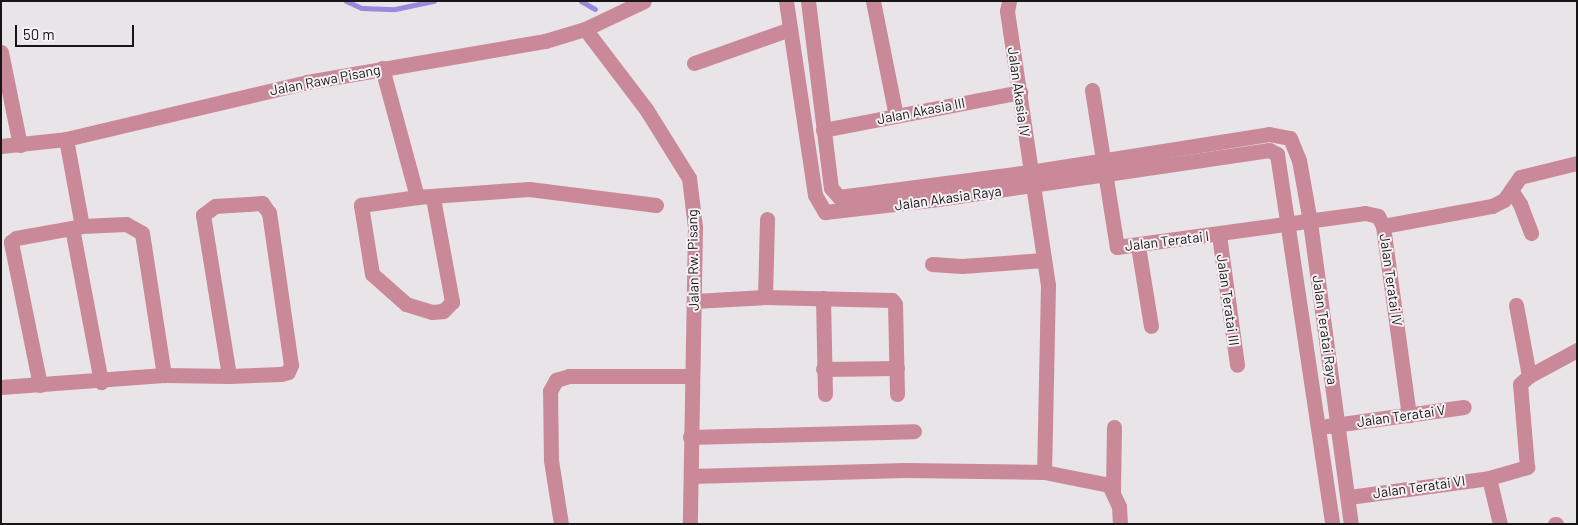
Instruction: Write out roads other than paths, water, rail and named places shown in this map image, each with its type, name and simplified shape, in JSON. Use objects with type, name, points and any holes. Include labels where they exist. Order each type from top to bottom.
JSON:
[{"type":"street","name":"Jalan Rawa Pisang","points":[[1,146],[66,139],[257,93],[382,68],[464,57],[585,29],[625,4],[644,1]]},
{"type":"street","name":"Jalan Akasia Raya","points":[[786,1],[817,202],[824,212],[831,213],[1031,179],[1103,160],[1270,134],[1290,138]]},
{"type":"street","name":"Jalan Akasia Raya","points":[[808,1],[828,167],[833,193],[844,197],[1031,179],[1105,176],[1269,150],[1280,159]]},
{"type":"street","points":[[873,1],[896,116]]},
{"type":"street","name":"Jalan Akasia IV","points":[[1008,6],[1031,179],[1048,285],[1046,305],[1044,472]]},
{"type":"street","name":"Jalan Rw. Pisang","points":[[585,29],[646,110],[689,178],[695,226],[690,524]]},
{"type":"street","points":[[694,63],[790,29]]},
{"type":"street","points":[[1,52],[20,145]]},
{"type":"street","points":[[382,68],[417,197]]},
{"type":"street","name":"Jalan Teratai I","points":[[1092,90],[1114,243],[1120,248],[1310,222]]},
{"type":"street","name":"Jalan Akasia III","points":[[823,130],[1020,92]]},
{"type":"street","name":"Jalan Teratai Raya","points":[[1290,138],[1299,160],[1310,222],[1351,524]]},
{"type":"street","points":[[66,139],[77,227],[101,382]]},
{"type":"street","name":"Jalan Teratai Raya","points":[[1280,159],[1315,428],[1332,524]]},
{"type":"street","points":[[1383,226],[1492,206],[1504,200],[1520,177],[1577,163]]},
{"type":"street","points":[[811,168],[828,167]]},
{"type":"street","points":[[433,198],[452,302],[443,311],[432,312],[406,304],[372,274],[359,209],[364,202],[530,189],[656,205]]},
{"type":"street","points":[[1511,190],[1520,204],[1531,233]]},
{"type":"street","points":[[1,387],[101,382],[164,375],[229,376],[281,374],[288,372],[291,365],[268,213],[262,203],[215,206],[203,215],[229,376]]},
{"type":"street","name":"Jalan Teratai IV","points":[[1310,222],[1373,213],[1382,220],[1409,415]]},
{"type":"street","points":[[765,297],[767,219]]},
{"type":"street","points":[[40,385],[12,242],[16,238],[77,227],[126,224],[142,233],[164,375]]},
{"type":"street","name":"Jalan Teratai III","points":[[1219,235],[1237,365]]},
{"type":"street","points":[[1138,246],[1151,326]]},
{"type":"street","points":[[932,264],[962,266],[1044,260]]},
{"type":"street","points":[[694,301],[765,297],[892,300],[895,304],[897,394]]},
{"type":"street","points":[[823,298],[825,394]]},
{"type":"street","points":[[1516,305],[1529,376],[1577,350]]},
{"type":"street","points":[[823,369],[897,368]]},
{"type":"street","points":[[561,524],[551,460],[550,391],[556,380],[569,376],[692,376]]},
{"type":"street","name":"Jalan Teratai VI","points":[[1348,497],[1489,478],[1528,466],[1519,387],[1529,376]]},
{"type":"street","name":"Jalan Teratai V","points":[[1315,428],[1464,407]]},
{"type":"street","points":[[1114,427],[1113,490],[1120,524]]},
{"type":"street","points":[[690,436],[914,431]]},
{"type":"street","points":[[691,476],[905,470],[1044,472],[1101,481],[1113,490]]},
{"type":"street","points":[[1489,478],[1500,524]]},
{"type":"waterway","points":[[346,1],[362,8],[395,9],[434,1]]},
{"type":"waterway","points":[[581,1],[595,9]]}]
